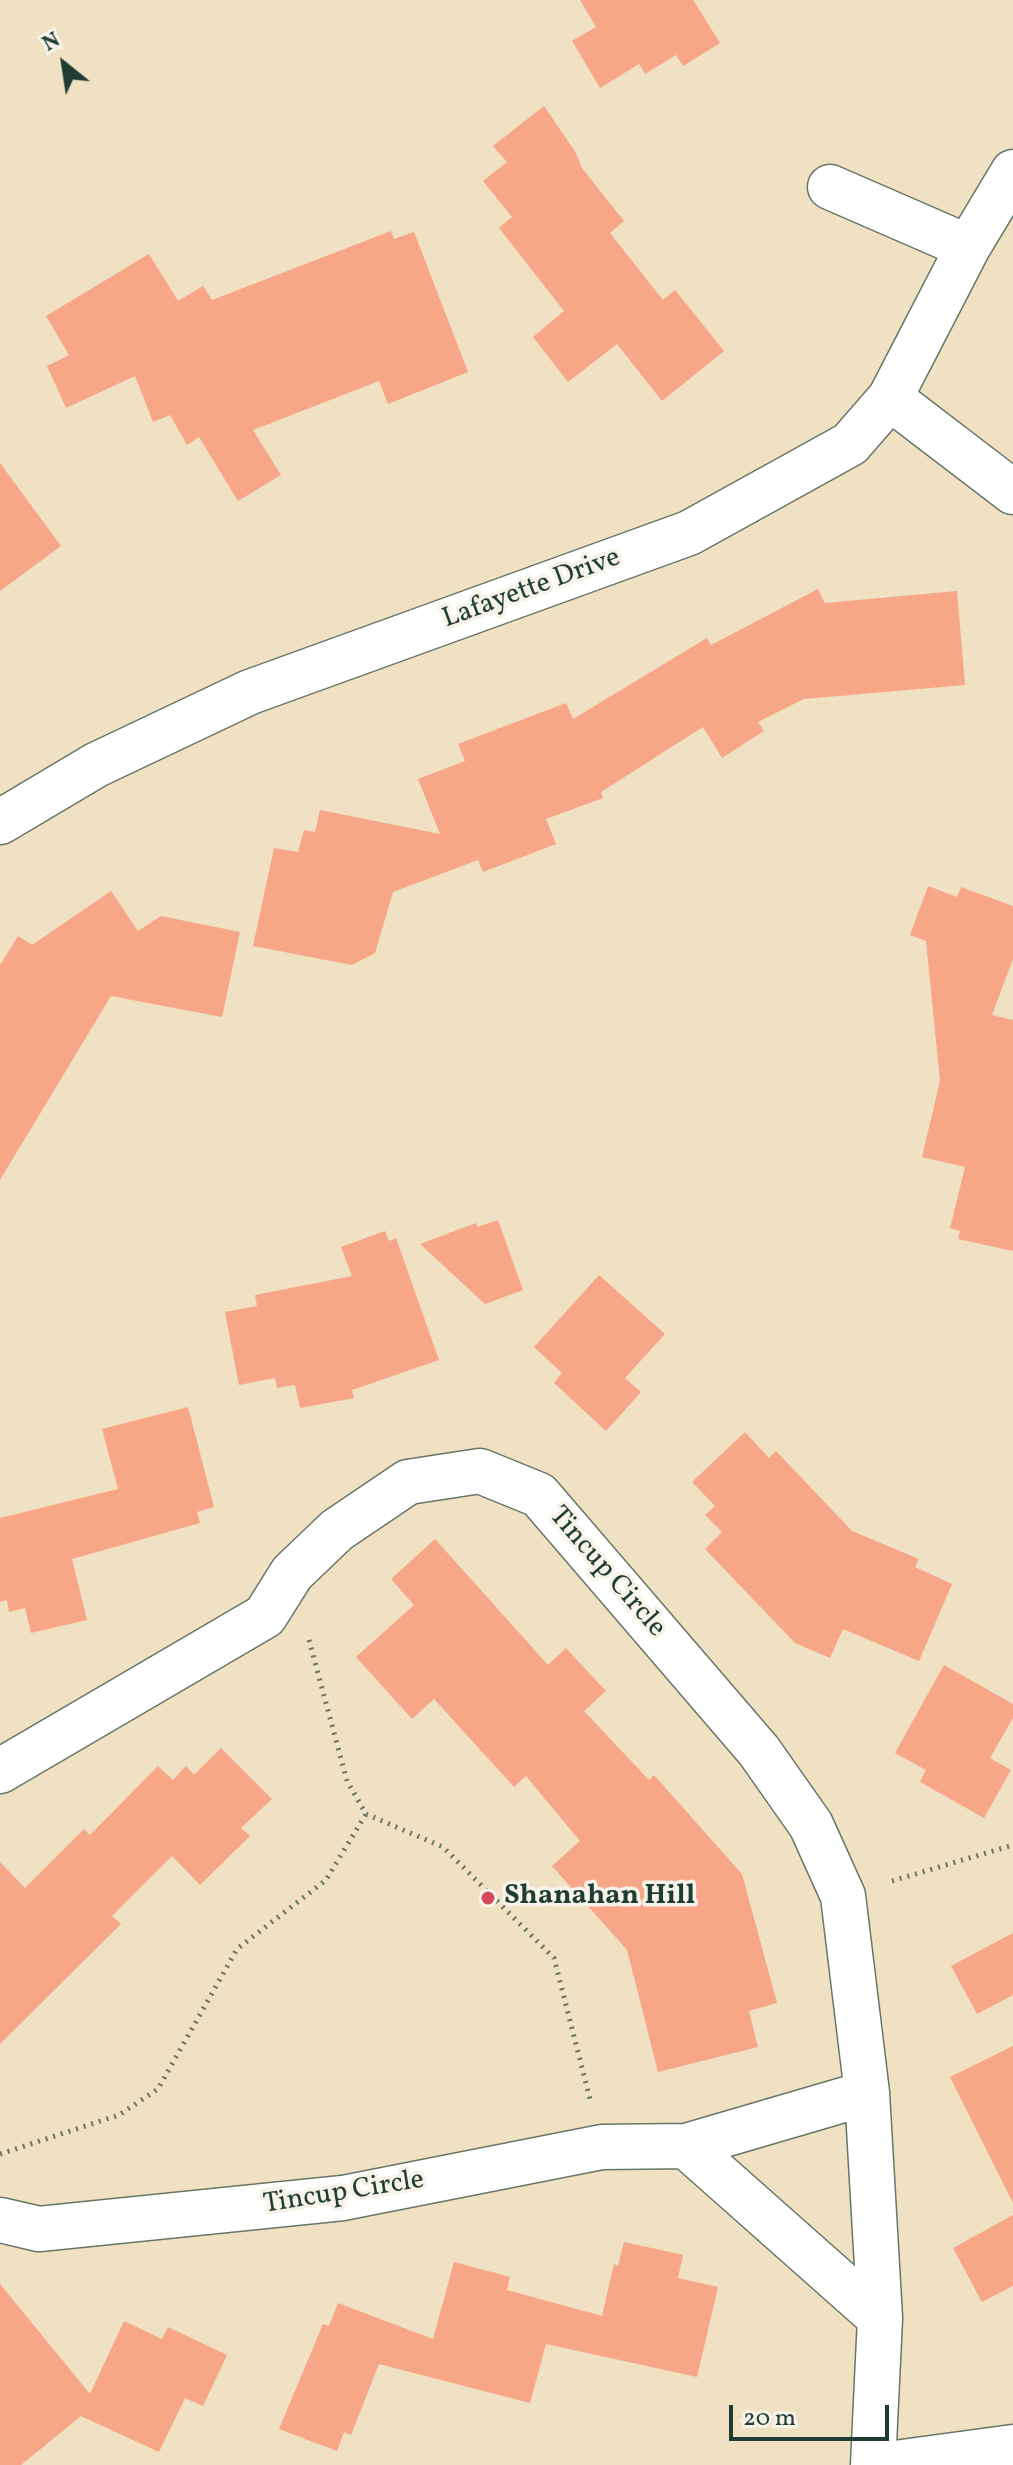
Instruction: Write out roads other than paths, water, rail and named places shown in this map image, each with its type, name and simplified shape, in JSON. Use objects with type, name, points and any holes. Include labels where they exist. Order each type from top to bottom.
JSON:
[{"type":"street","name":"Lafayette Drive","points":[[0,822],[96,765],[250,692],[689,533],[850,444],[890,398],[968,247],[1013,172]]},
{"type":"street","points":[[830,187],[968,247]]},
{"type":"street","points":[[890,398],[1013,492]]},
{"type":"street","name":"Tincup Circle","points":[[0,1771],[265,1616],[292,1573],[337,1530],[408,1482],[480,1471],[539,1495],[759,1751],[811,1825],[843,1896],[867,2093],[880,2318],[873,2465]]},
{"type":"street","name":"Tincup Circle","points":[[0,2220],[39,2229],[343,2198],[602,2147],[686,2146],[867,2093]]},
{"type":"street","points":[[686,2146],[880,2318]]},
{"type":"street","points":[[880,2465],[1013,2447]]},
{"type":"place","name":"Shanahan Hill","points":[[488,1898]]}]
